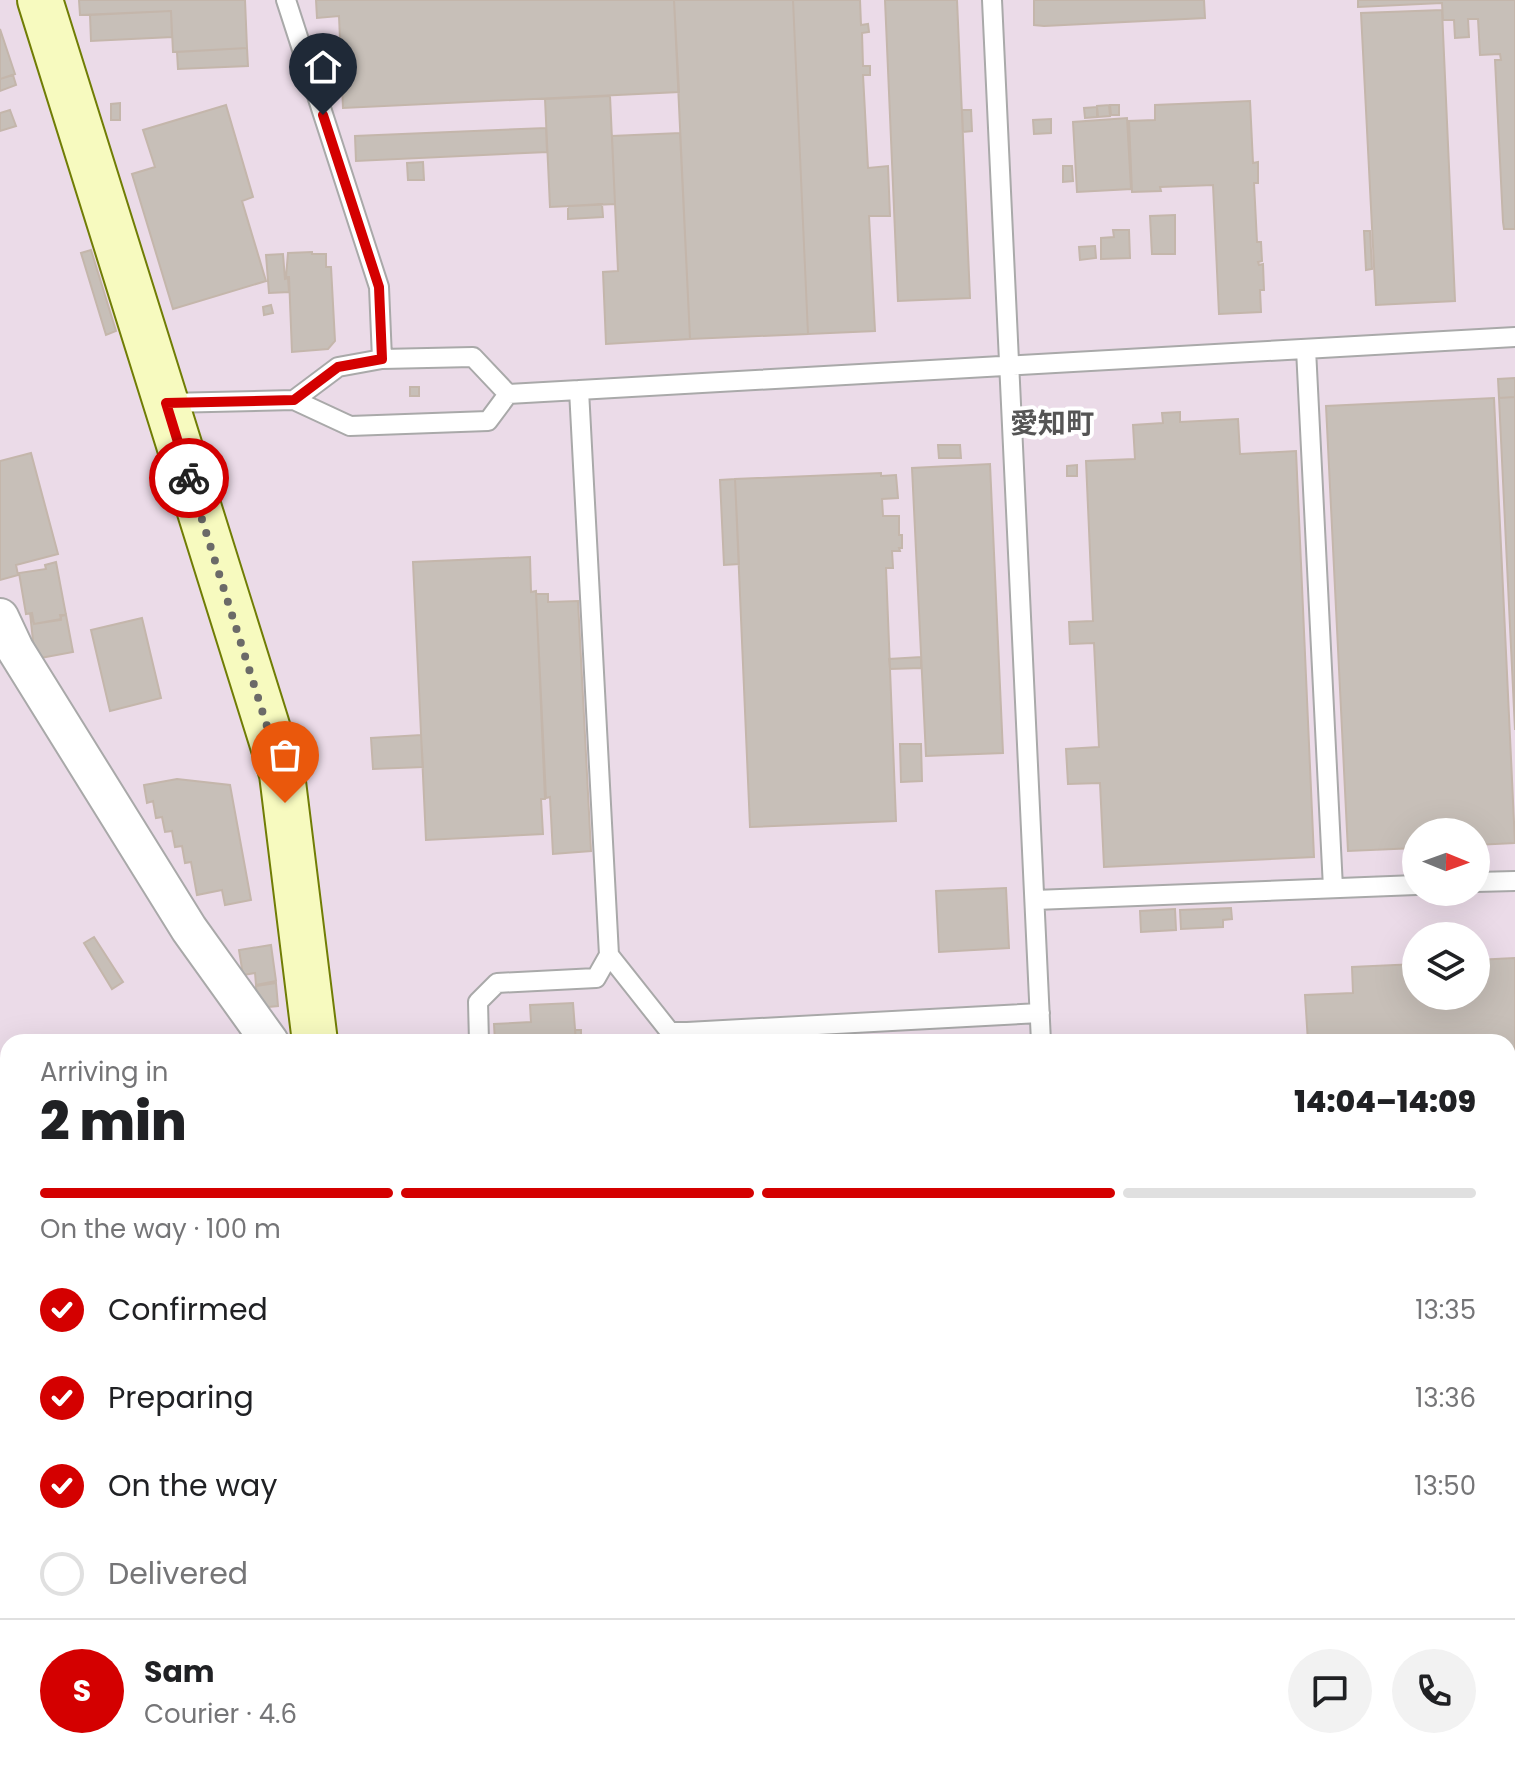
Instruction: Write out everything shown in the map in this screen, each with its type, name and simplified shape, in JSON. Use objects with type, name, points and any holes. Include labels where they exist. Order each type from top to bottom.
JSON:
[{"type":"main road","points":[[40,0],[282,774],[314,1034]]},
{"type":"street","points":[[0,617],[15,649],[189,929],[264,1034]]},
{"type":"lane","points":[[286,0],[379,287],[382,359]]},
{"type":"lane","points":[[992,0],[1041,1034]]},
{"type":"lane","points":[[294,400],[338,367],[382,359],[473,357],[508,394],[1515,337]]},
{"type":"lane","points":[[1306,349],[1333,888]]},
{"type":"lane","points":[[479,1034],[478,1002],[497,983],[596,978],[609,955],[579,390]]},
{"type":"lane","points":[[166,403],[294,400],[350,426],[488,421],[508,394]]},
{"type":"lane","points":[[1490,882],[1515,881]]},
{"type":"lane","points":[[1035,900],[1402,886]]},
{"type":"lane","points":[[609,955],[670,1032],[677,1034]]},
{"type":"lane","points":[[731,1034],[1040,1013]]},
{"type":"shaded area","points":[[0,0],[1515,0],[1515,1034],[0,1034]]},
{"type":"building","points":[[79,0],[245,0],[247,48],[173,52],[171,11],[80,15]]},
{"type":"building","points":[[316,0],[674,0],[679,92],[343,108],[339,16],[317,18]]},
{"type":"building","points":[[674,0],[793,0],[808,334],[690,339]]},
{"type":"building","points":[[793,0],[860,0],[861,25],[868,24],[869,32],[862,33],[863,66],[870,66],[870,75],[863,75],[868,168],[888,166],[890,216],[869,216],[875,331],[808,334]]},
{"type":"building","points":[[885,0],[957,0],[970,298],[898,301]]},
{"type":"building","points":[[1034,0],[1204,0],[1205,18],[1034,25]]},
{"type":"building","points":[[1358,0],[1515,0],[1515,229],[1504,229],[1503,222],[1495,60],[1501,60],[1500,54],[1480,55],[1478,19],[1468,19],[1469,37],[1455,38],[1454,20],[1443,20],[1442,3],[1358,7]]},
{"type":"building","points":[[1442,10],[1455,301],[1376,305],[1361,13]]},
{"type":"building","points":[[171,11],[172,37],[91,41],[90,15]]},
{"type":"building","points":[[0,29],[15,74],[0,79]]},
{"type":"building","points":[[247,48],[248,66],[178,69],[177,52]]},
{"type":"building","points":[[13,75],[16,85],[0,91],[0,79]]},
{"type":"building","points":[[610,96],[615,204],[550,207],[545,99]]},
{"type":"building","points":[[1250,101],[1253,163],[1258,162],[1258,183],[1254,183],[1257,242],[1261,242],[1262,261],[1258,262],[1259,265],[1263,264],[1261,312],[1219,314],[1213,185],[1160,187],[1161,191],[1132,192],[1129,121],[1155,120],[1155,105]]},
{"type":"building","points":[[120,103],[120,120],[111,120],[111,104]]},
{"type":"building","points":[[226,105],[253,197],[242,201],[266,281],[173,309],[132,174],[155,167],[143,130]]},
{"type":"building","points":[[1109,105],[1110,116],[1098,117],[1097,106]]},
{"type":"building","points":[[1110,105],[1119,105],[1119,115],[1111,115]]},
{"type":"building","points":[[1097,107],[1097,117],[1085,118],[1084,108]]},
{"type":"building","points":[[10,110],[16,126],[0,131],[0,113]]},
{"type":"building","points":[[962,110],[971,110],[972,131],[963,132]]},
{"type":"building","points":[[1127,118],[1131,189],[1077,192],[1073,122]]},
{"type":"building","points":[[1051,119],[1051,133],[1034,134],[1033,120]]},
{"type":"building","points":[[546,128],[547,152],[356,161],[355,136]]},
{"type":"building","points":[[680,133],[690,339],[606,344],[603,272],[618,271],[612,136]]},
{"type":"building","points":[[423,162],[424,180],[408,180],[407,163]]},
{"type":"building","points":[[1063,166],[1072,166],[1073,181],[1063,182]]},
{"type":"building","points":[[602,204],[603,217],[568,219],[568,206]]},
{"type":"building","points":[[1175,215],[1175,254],[1152,254],[1150,216]]},
{"type":"building","points":[[1113,230],[1129,230],[1130,258],[1101,259],[1101,238],[1114,237]]},
{"type":"building","points":[[1364,231],[1370,231],[1372,269],[1366,270]]},
{"type":"building","points":[[1095,246],[1096,258],[1080,260],[1079,247]]},
{"type":"building","points":[[91,250],[116,331],[106,335],[81,253]]},
{"type":"building","points":[[288,253],[326,254],[326,267],[331,267],[335,341],[328,349],[292,352],[289,277],[286,277]]},
{"type":"building","points":[[283,254],[289,292],[269,293],[266,255]]},
{"type":"building","points":[[271,305],[273,313],[264,315],[263,307]]},
{"type":"building","points":[[1515,378],[1515,397],[1499,398],[1498,379]]},
{"type":"building","points":[[410,387],[419,387],[419,396],[410,396]]},
{"type":"building","points":[[1515,397],[1515,730],[1499,398]]},
{"type":"building","points":[[1494,398],[1515,843],[1490,844],[1490,818],[1402,818],[1402,849],[1348,851],[1326,406]]},
{"type":"building","points":[[1180,412],[1180,422],[1238,419],[1240,454],[1296,451],[1314,857],[1104,867],[1100,783],[1068,784],[1066,749],[1099,747],[1094,643],[1070,644],[1069,622],[1093,621],[1086,461],[1135,459],[1133,425],[1163,423],[1162,413]]},
{"type":"building","points":[[938,445],[960,445],[961,458],[939,458]]},
{"type":"building","points":[[31,453],[58,554],[16,565],[18,575],[0,580],[0,461]]},
{"type":"building","points":[[990,464],[1003,753],[926,756],[912,468]]},
{"type":"building","points":[[1077,465],[1077,476],[1067,476],[1067,466]]},
{"type":"building","points":[[881,473],[881,476],[896,475],[898,498],[882,499],[883,516],[899,516],[899,535],[902,535],[902,548],[892,551],[893,568],[886,568],[896,821],[750,827],[735,479]]},
{"type":"building","points":[[735,479],[739,564],[724,565],[720,480]]},
{"type":"building","points":[[530,557],[531,592],[536,591],[545,799],[541,799],[543,834],[426,840],[413,562]]},
{"type":"building","points":[[56,562],[66,615],[60,615],[61,619],[34,624],[32,613],[26,614],[19,573],[46,569],[45,565]]},
{"type":"building","points":[[536,594],[548,594],[548,602],[578,601],[591,851],[553,854],[550,797],[546,798]]},
{"type":"building","points":[[30,613],[34,624],[61,620],[61,616],[66,615],[73,652],[35,659]]},
{"type":"building","points":[[142,618],[161,698],[110,711],[91,630]]},
{"type":"building","points":[[921,657],[921,668],[890,669],[889,659]]},
{"type":"building","points":[[421,735],[423,767],[373,769],[371,738]]},
{"type":"building","points":[[900,744],[921,744],[922,781],[901,782]]},
{"type":"building","points":[[177,779],[230,785],[251,900],[225,905],[222,890],[197,895],[191,862],[185,863],[182,846],[175,847],[172,831],[165,832],[162,817],[156,818],[153,801],[147,803],[144,785]]},
{"type":"building","points":[[1006,888],[1009,948],[939,952],[936,891]]},
{"type":"building","points":[[1231,908],[1232,919],[1223,920],[1223,927],[1181,929],[1180,910]]},
{"type":"building","points":[[1175,909],[1176,930],[1141,932],[1140,911]]},
{"type":"building","points":[[94,937],[123,982],[112,989],[84,943]]},
{"type":"building","points":[[271,945],[276,981],[256,985],[255,973],[243,975],[239,950]]},
{"type":"building","points":[[1515,958],[1515,1034],[1307,1034],[1305,995],[1353,993],[1352,967],[1402,965],[1402,1010],[1490,1010],[1490,959]]},
{"type":"building","points":[[276,983],[278,1006],[258,1008],[256,986]]},
{"type":"building","points":[[573,1003],[575,1034],[495,1034],[494,1024],[531,1022],[530,1005]]},
{"type":"way so far","points":[[189,478],[282,774],[285,803]]},
{"type":"district","name":"愛知町","points":[[1052,423]]},
{"type":"route","points":[[189,478],[166,403],[294,400],[338,367],[382,359],[379,287],[323,115]]}]
